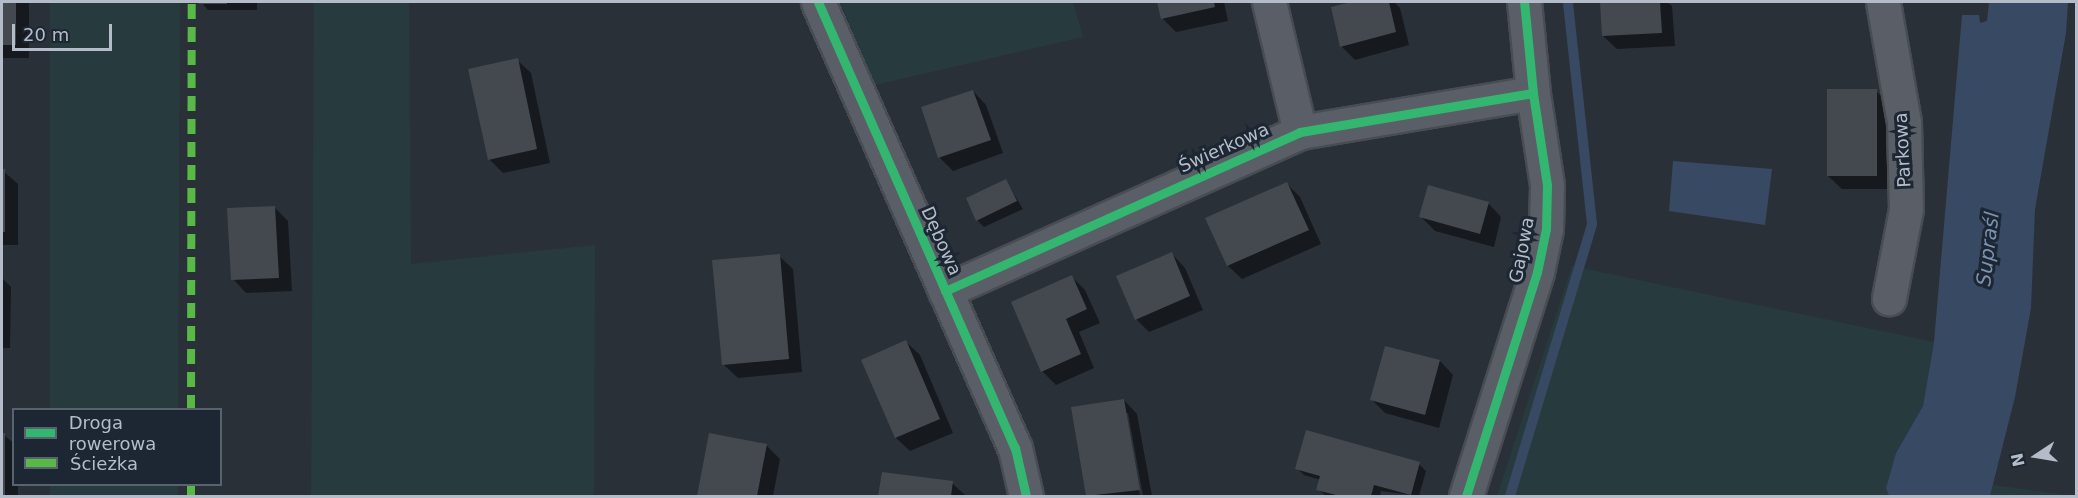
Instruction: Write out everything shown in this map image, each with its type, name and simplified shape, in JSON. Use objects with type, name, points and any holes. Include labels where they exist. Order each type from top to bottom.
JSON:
[{"type":"street","name":"Dębowa","points":[[818,2],[1015,448],[1026,496]]},
{"type":"street","points":[[1269,2],[1300,132]]},
{"type":"street","name":"Gajowa","points":[[1466,496],[1537,272],[1546,229],[1547,185],[1533,93],[1524,2]]},
{"type":"street","name":"Parkowa","points":[[1883,2],[1904,122],[1906,208],[1890,298]]},
{"type":"street","name":"Świerkowa","points":[[945,291],[1300,132],[1533,93]]},
{"type":"green space","points":[[50,2],[180,2],[178,408],[50,408]]},
{"type":"green space","points":[[314,2],[409,2],[411,264],[595,245],[594,496],[311,496]]},
{"type":"green space","points":[[840,2],[1073,2],[1083,37],[875,85]]},
{"type":"green space","points":[[1572,266],[1934,342],[1923,406],[1896,453],[1886,488],[1889,496],[1497,496]]},
{"type":"green space","points":[[1993,485],[2076,496],[1990,496]]},
{"type":"green space","points":[[50,486],[178,486],[178,496],[50,496]]},
{"type":"water","name":"Supraśl","points":[[1989,2],[2068,2],[2066,33],[2035,209],[2031,308],[2015,397],[1990,496],[1889,496],[1886,488],[1896,453],[1923,406],[1934,342],[1962,15],[1979,15],[1980,23],[1987,21]]},
{"type":"water","points":[[1673,161],[1772,169],[1765,225],[1669,211]]},
{"type":"building","points":[[2,2],[16,2],[16,45],[2,45]]},
{"type":"building","points":[[199,2],[227,2],[227,4],[199,4]]},
{"type":"building","points":[[1157,2],[1214,2],[1215,7],[1161,19]]},
{"type":"building","points":[[1351,2],[1389,2],[1396,32],[1340,47],[1331,7]]},
{"type":"building","points":[[1600,2],[1660,2],[1662,33],[1602,36]]},
{"type":"building","points":[[518,58],[537,149],[488,160],[468,69]]},
{"type":"building","points":[[1827,89],[1877,89],[1877,176],[1827,176]]},
{"type":"building","points":[[973,90],[991,140],[938,158],[921,107]]},
{"type":"building","points":[[2,169],[5,169],[5,232],[2,232]]},
{"type":"building","points":[[1006,179],[1017,201],[976,221],[966,198]]},
{"type":"building","points":[[1287,182],[1309,230],[1227,266],[1205,218]]},
{"type":"building","points":[[1428,185],[1489,202],[1480,234],[1419,217]]},
{"type":"building","points":[[275,206],[279,278],[231,280],[227,208]]},
{"type":"building","points":[[1172,252],[1190,296],[1135,320],[1116,276]]},
{"type":"building","points":[[780,254],[789,359],[722,365],[712,260]]},
{"type":"building","points":[[1072,275],[1087,309],[1066,319],[1081,354],[1041,372],[1011,302]]},
{"type":"building","points":[[906,340],[940,419],[895,438],[861,360]]},
{"type":"building","points":[[1385,346],[1440,360],[1425,415],[1370,400]]},
{"type":"building","points":[[1124,399],[1140,490],[1086,496],[1071,407]]},
{"type":"building","points":[[1306,430],[1420,462],[1411,495],[1374,485],[1371,496],[1340,496],[1316,490],[1320,476],[1295,469]]},
{"type":"building","points":[[2,433],[5,433],[5,495],[2,495]]},
{"type":"building","points":[[709,433],[767,444],[757,496],[697,496]]},
{"type":"building","points":[[882,472],[953,481],[951,496],[878,496]]},
{"type":"waterway","points":[[1510,496],[1592,224],[1568,2]]},
{"type":"marked path","points":[[191,408],[192,2]]},
{"type":"marked path","points":[[191,486],[191,496]]},
{"type":"cycle path","points":[[818,2],[1015,448],[1026,496]]},
{"type":"cycle path","points":[[1466,496],[1537,272],[1546,229],[1547,185],[1533,93],[1524,2]]},
{"type":"cycle path","points":[[945,291],[1300,132],[1533,93]]}]
